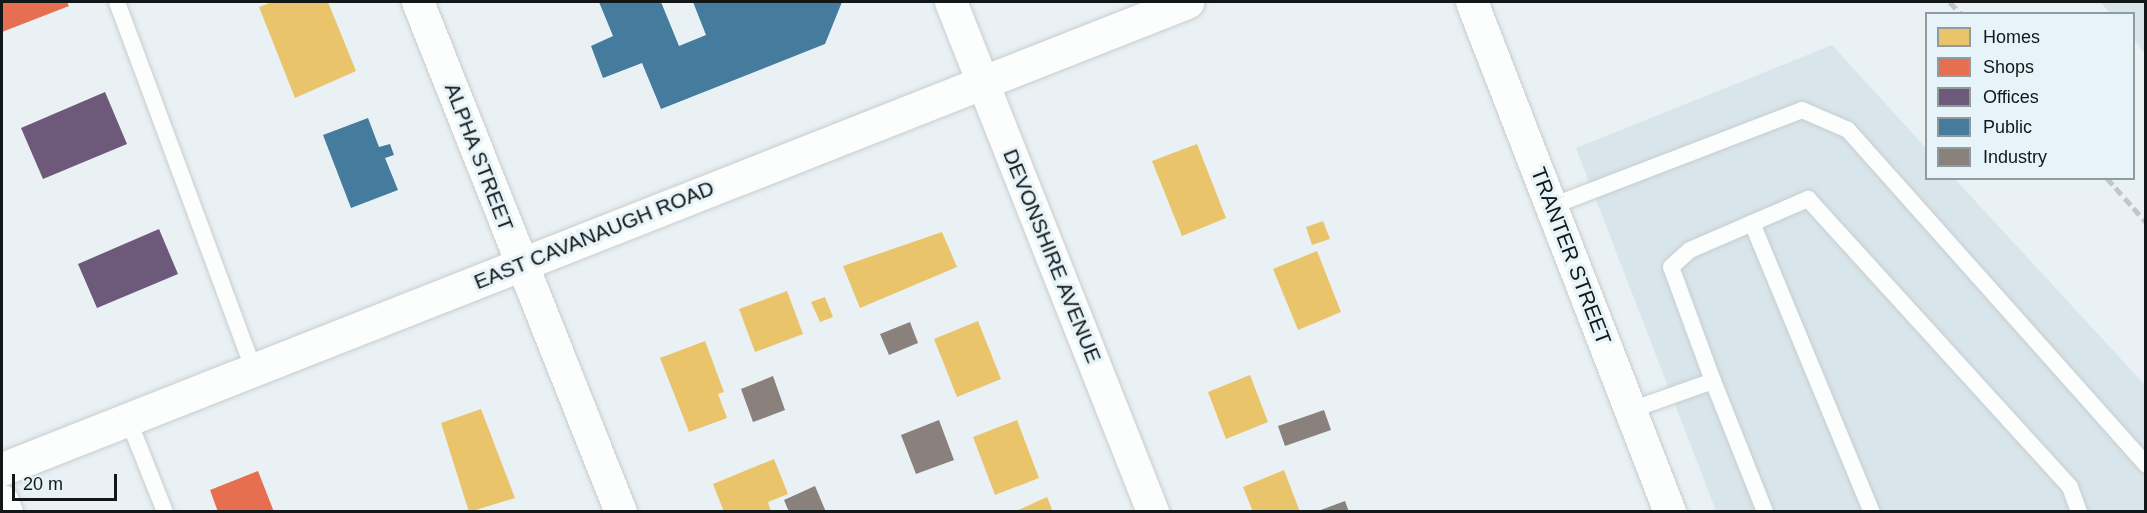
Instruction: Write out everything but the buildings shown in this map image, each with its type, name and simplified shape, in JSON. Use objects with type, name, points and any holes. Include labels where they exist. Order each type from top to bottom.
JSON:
[{"type":"street","name":"ALPHA STREET","points":[[418,2],[519,265],[621,512]]},
{"type":"street","name":"DEVONSHIRE AVENUE","points":[[951,2],[1153,512]]},
{"type":"street","name":"EAST CAVANAUGH ROAD","points":[[2,469],[1187,2]]},
{"type":"street","name":"TRANTER STREET","points":[[1472,2],[1670,512]]},
{"type":"street","points":[[2,501],[6,512]]},
{"type":"lane","points":[[117,2],[254,370]]},
{"type":"lane","points":[[1552,206],[1802,110],[1821,118],[1848,130],[2145,465]]},
{"type":"lane","points":[[1766,512],[1713,381],[1671,267],[1690,250],[1808,199],[2070,487],[2079,512]]},
{"type":"lane","points":[[1752,223],[1872,512]]},
{"type":"lane","points":[[1631,410],[1713,381]]},
{"type":"lane","points":[[128,419],[165,512]]},
{"type":"shaded area","points":[[2100,2],[2145,2],[2145,54],[2135,41],[2135,12],[2109,12]]},
{"type":"shaded area","points":[[1832,45],[1925,147],[1925,180],[1956,180],[2145,385],[2145,511],[1716,511],[1576,148]]},
{"type":"railway","points":[[1950,2],[1959,12]]},
{"type":"railway","points":[[2109,180],[2146,222]]}]
